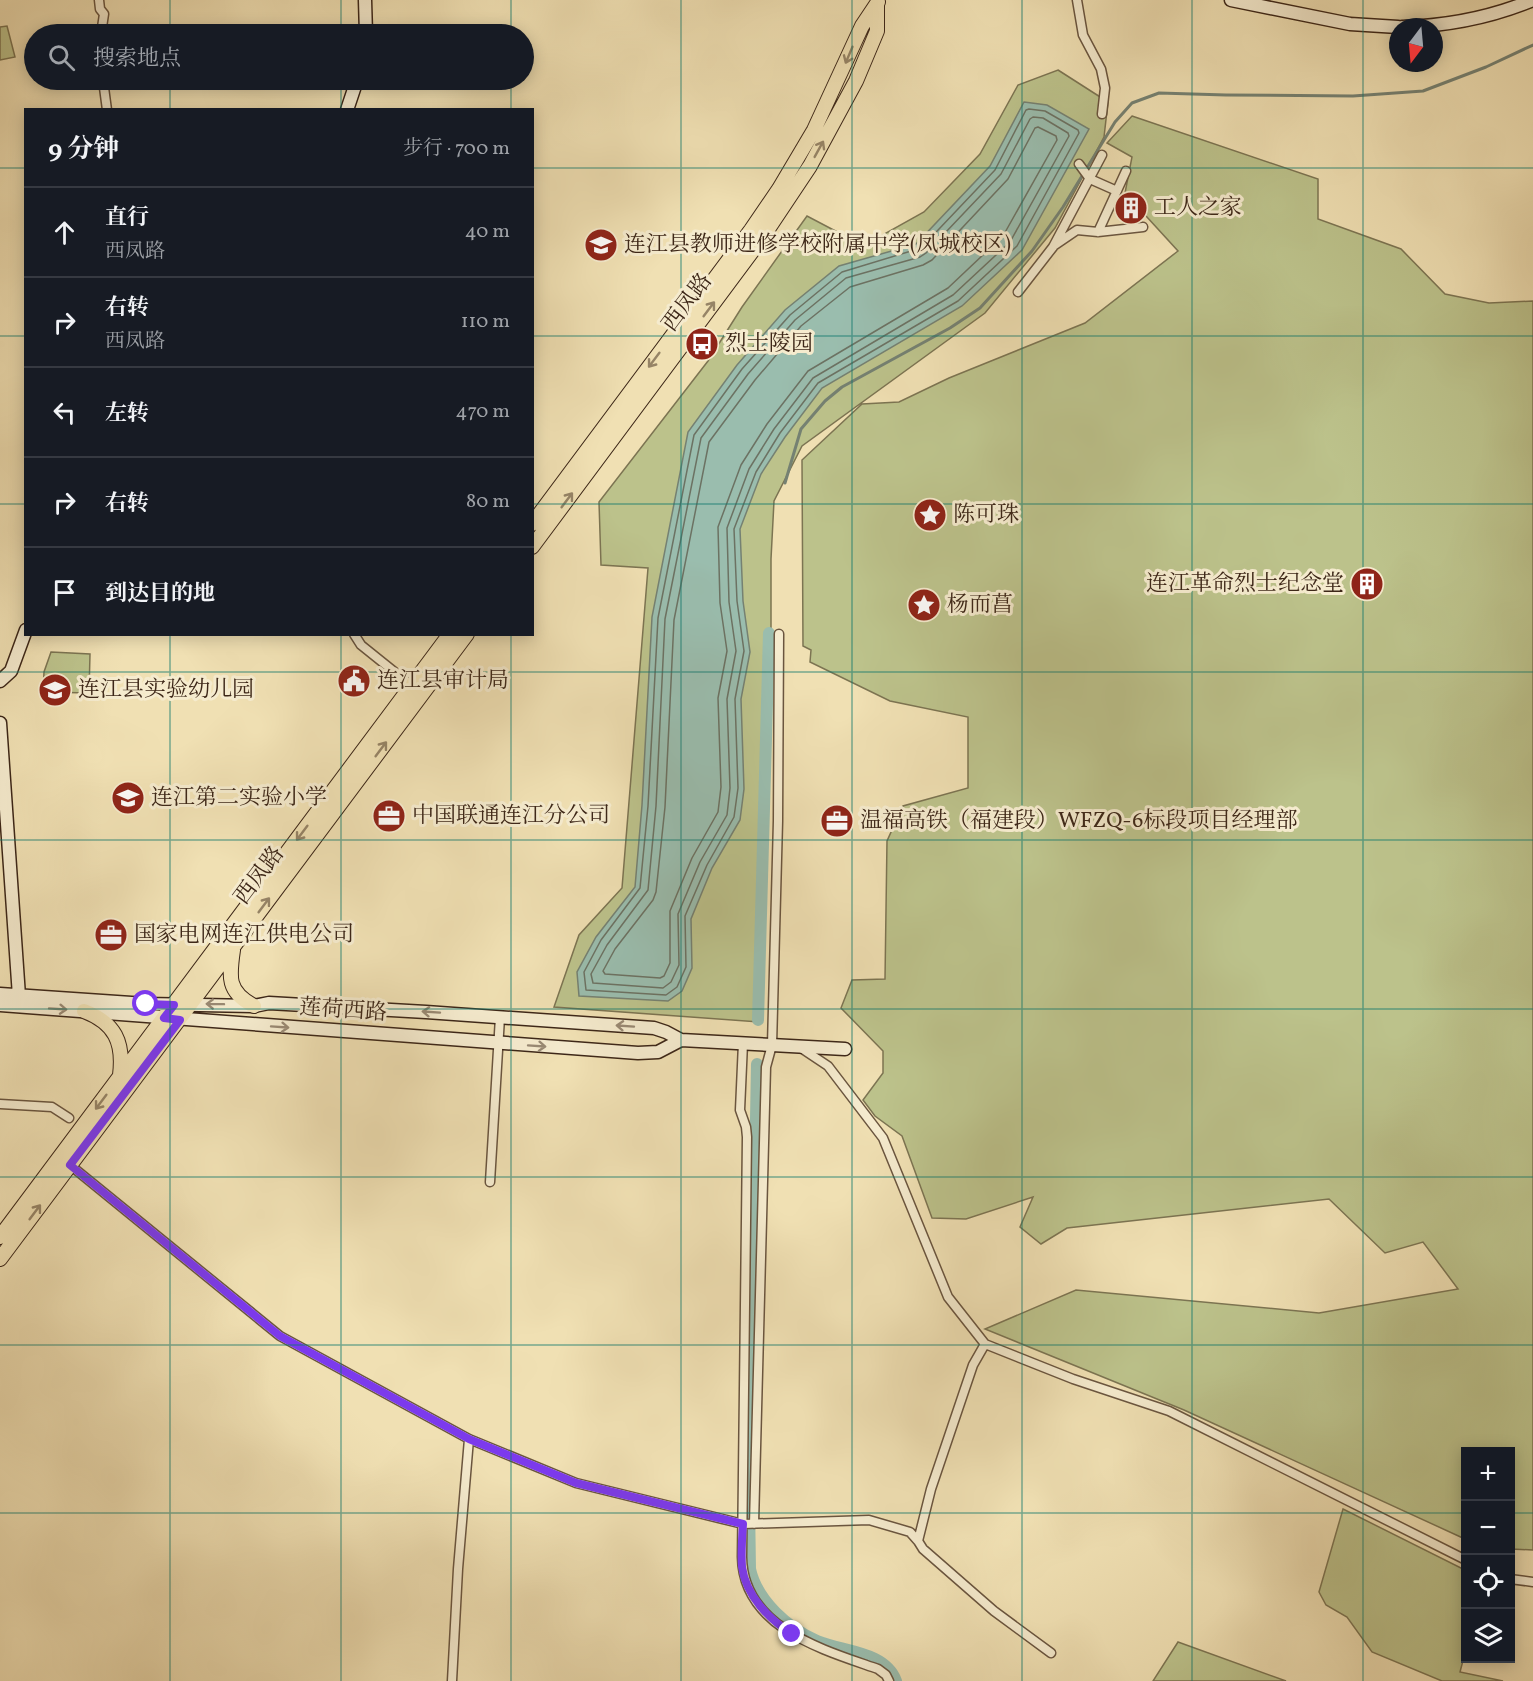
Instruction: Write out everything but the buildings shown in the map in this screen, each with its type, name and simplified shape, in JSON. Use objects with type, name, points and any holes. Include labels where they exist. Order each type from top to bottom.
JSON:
[{"type":"main road","points":[[365,0],[366,24]]},
{"type":"main road","points":[[1231,0],[1260,3],[1350,24],[1389,26]]},
{"type":"main road","points":[[1443,24],[1476,18],[1533,0]]},
{"type":"main road","name":"西凤路","points":[[534,521],[779,189],[814,130],[862,26],[878,2]]},
{"type":"main road","name":"西凤路","points":[[534,544],[791,196],[856,81],[877,31],[878,2]]},
{"type":"main road","points":[[348,108],[354,90]]},
{"type":"main road","points":[[0,681],[11,670],[24,635]]},
{"type":"main road","name":"西凤路","points":[[0,1237],[449,636]]},
{"type":"main road","name":"西凤路","points":[[0,1259],[466,636]]},
{"type":"main road","points":[[0,723],[20,996]]},
{"type":"main road","points":[[234,946],[231,966],[232,985],[236,994],[254,1006],[253,1025]]},
{"type":"main road","name":"莲荷西路","points":[[0,994],[174,1005],[254,1006],[269,1004],[500,1017],[654,1028],[681,1040],[844,1049]]},
{"type":"main road","name":"莲荷西路","points":[[0,1005],[652,1053],[658,1053],[681,1040]]},
{"type":"main road","points":[[84,1011],[107,1023],[113,1032],[121,1052],[120,1076]]},
{"type":"street","points":[[99,0],[99,9],[104,14],[102,24]]},
{"type":"street","points":[[1077,0],[1083,35],[1101,69],[1105,88],[1102,114]]},
{"type":"street","points":[[104,90],[107,108]]},
{"type":"street","points":[[1018,292],[1053,247],[1102,155]]},
{"type":"street","points":[[1079,164],[1090,178],[1117,191]]},
{"type":"street","points":[[1098,232],[1126,171]]},
{"type":"street","points":[[1053,247],[1077,230],[1098,232],[1143,227]]},
{"type":"street","points":[[754,1524],[766,1067],[772,1045],[778,821],[779,634]]},
{"type":"street","points":[[355,636],[361,645],[412,686]]},
{"type":"street","points":[[490,1182],[500,1017]]},
{"type":"street","points":[[743,1044],[740,1110],[747,1137],[743,1572],[749,1588],[764,1611],[777,1624],[805,1642],[878,1670],[886,1675],[889,1681]]},
{"type":"street","points":[[798,1046],[828,1066],[883,1138],[948,1297],[985,1344],[1073,1379],[1168,1411],[1461,1558]]},
{"type":"street","points":[[0,1104],[52,1107],[69,1118]]},
{"type":"street","points":[[70,1165],[280,1336],[469,1439],[576,1483],[743,1524],[869,1520],[910,1532],[923,1549],[994,1611],[1051,1653]]},
{"type":"street","points":[[918,1541],[931,1489],[965,1387],[973,1365],[985,1344]]},
{"type":"street","points":[[452,1681],[458,1569],[469,1439]]},
{"type":"street","points":[[1515,1580],[1533,1582]]},
{"type":"green space","points":[[7,26],[15,57],[0,60],[0,27]]},
{"type":"green space","points":[[1058,70],[1108,102],[1104,137],[1055,228],[985,313],[802,446],[774,501],[771,559],[771,675],[759,1022],[554,1007],[579,935],[622,888],[648,568],[601,565],[599,502],[708,361],[742,307],[807,216],[866,247],[877,238],[924,212],[980,154],[1018,85]]},
{"type":"green space","points":[[1132,116],[1318,179],[1318,219],[1401,249],[1445,294],[1489,303],[1533,301],[1533,1550],[1515,1549],[1515,1447],[1461,1447],[1461,1537],[1184,1410],[985,1329],[1076,1290],[1319,1313],[1458,1289],[1423,1242],[1385,1253],[1329,1199],[1067,1228],[1041,1244],[1020,1227],[1033,1197],[966,1219],[932,1218],[902,1136],[875,1116],[863,1100],[883,1073],[883,1051],[841,1008],[852,980],[885,979],[887,841],[903,806],[968,788],[968,717],[890,701],[810,662],[811,650],[803,646],[802,460],[862,404],[899,402],[949,378],[1085,323],[1178,251],[1125,193],[1132,157],[1107,143]]},
{"type":"green space","points":[[51,652],[90,654],[89,693],[43,692],[44,672]]},
{"type":"green space","points":[[1343,1509],[1461,1568],[1462,1663],[1460,1672],[1503,1681],[1442,1681],[1372,1652],[1347,1617],[1326,1605],[1319,1592]]},
{"type":"green space","points":[[1178,1642],[1286,1681],[1153,1681]]},
{"type":"water","points":[[1024,102],[1047,105],[1089,129],[1022,250],[962,306],[822,388],[785,437],[761,474],[740,529],[743,601],[750,652],[741,699],[744,789],[740,820],[712,868],[691,919],[692,968],[682,991],[668,1001],[579,996],[577,972],[596,937],[635,887],[642,805],[652,617],[688,432],[737,365],[785,310],[839,266],[916,244],[990,166]]},
{"type":"waterway","points":[[785,483],[801,429],[825,401],[842,387],[950,328],[980,308],[1032,251],[1063,207],[1115,122],[1132,103],[1159,93],[1353,96],[1423,91],[1486,67],[1533,45]]},
{"type":"waterway","points":[[758,1020],[769,633]]},
{"type":"waterway","points":[[757,1064],[749,1503],[750,1569],[759,1592],[775,1612],[795,1629],[827,1645],[873,1658],[891,1671],[896,1681]]},
{"type":"place","name":"工人之家","points":[[1131,208]]},
{"type":"place","name":"连江县教师进修学校附属中学(凤城校区)","points":[[601,245]]},
{"type":"place","name":"烈士陵园","points":[[702,344]]},
{"type":"place","name":"陈可珠","points":[[930,515]]},
{"type":"place","name":"连江革命烈士纪念堂","points":[[1367,584]]},
{"type":"place","name":"杨而菖","points":[[924,605]]},
{"type":"place","name":"连江县审计局","points":[[354,681]]},
{"type":"place","name":"连江县实验幼儿园","points":[[55,690]]},
{"type":"place","name":"连江第二实验小学","points":[[128,798]]},
{"type":"place","name":"中国联通连江分公司","points":[[389,816]]},
{"type":"place","name":"温福高铁（福建段）WFZQ-6标段项目经理部","points":[[837,821]]},
{"type":"place","name":"国家电网连江供电公司","points":[[111,935]]},
{"type":"route","points":[[146,1004],[174,1005],[164,1018],[180,1020],[70,1165],[280,1336],[469,1439],[576,1483],[743,1524],[742,1565],[749,1588],[764,1611],[792,1634]]}]
